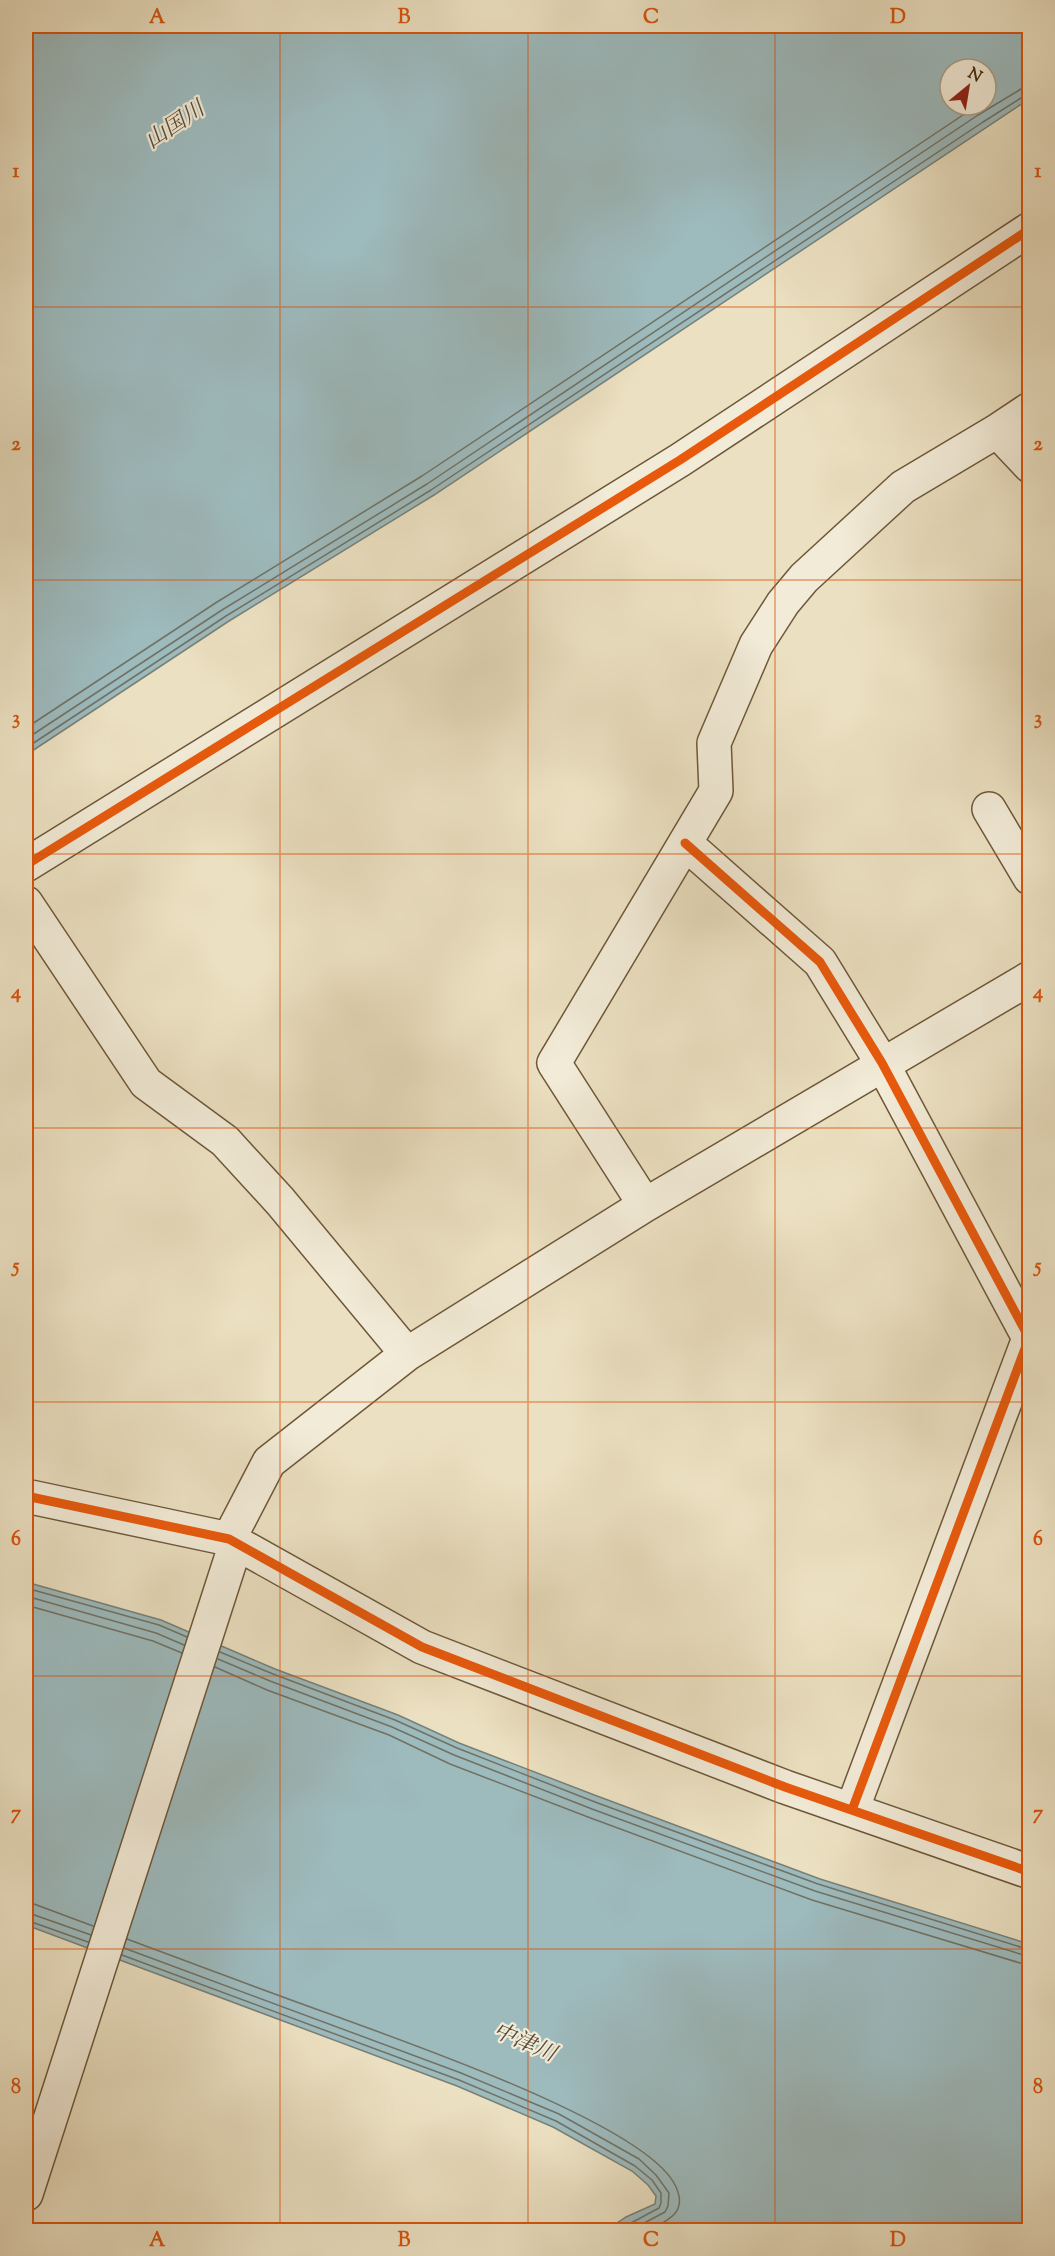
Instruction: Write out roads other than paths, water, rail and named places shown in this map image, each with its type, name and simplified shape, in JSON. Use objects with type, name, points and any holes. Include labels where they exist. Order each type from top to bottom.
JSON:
[{"type":"street","points":[[26,865],[680,460],[1029,229]]},
{"type":"street","points":[[645,1205],[554,1063],[716,791],[714,743],[756,645],[783,603],[804,578],[903,487],[997,431],[1029,409]]},
{"type":"street","points":[[997,431],[1029,466]]},
{"type":"street","points":[[989,809],[1029,878]]},
{"type":"street","points":[[685,843],[820,962],[882,1063],[1029,1338],[852,1810]]},
{"type":"street","points":[[26,903],[147,1083],[225,1141],[280,1201],[407,1354]]},
{"type":"street","points":[[26,2194],[232,1541],[269,1462],[407,1354],[645,1205],[1029,978]]},
{"type":"street","points":[[26,1496],[232,1541],[422,1647],[785,1787],[1029,1872]]},
{"type":"water","name":"山国川","points":[[26,26],[1029,26],[1029,99],[434,495],[229,621],[26,755]]},
{"type":"water","name":"中津川","points":[[26,1582],[161,1620],[275,1669],[398,1715],[459,1743],[597,1796],[820,1879],[1029,1944],[1029,2230],[607,2230],[626,2217],[655,2204],[656,2196],[648,2185],[632,2171],[553,2127],[457,2086],[26,1925]]}]
